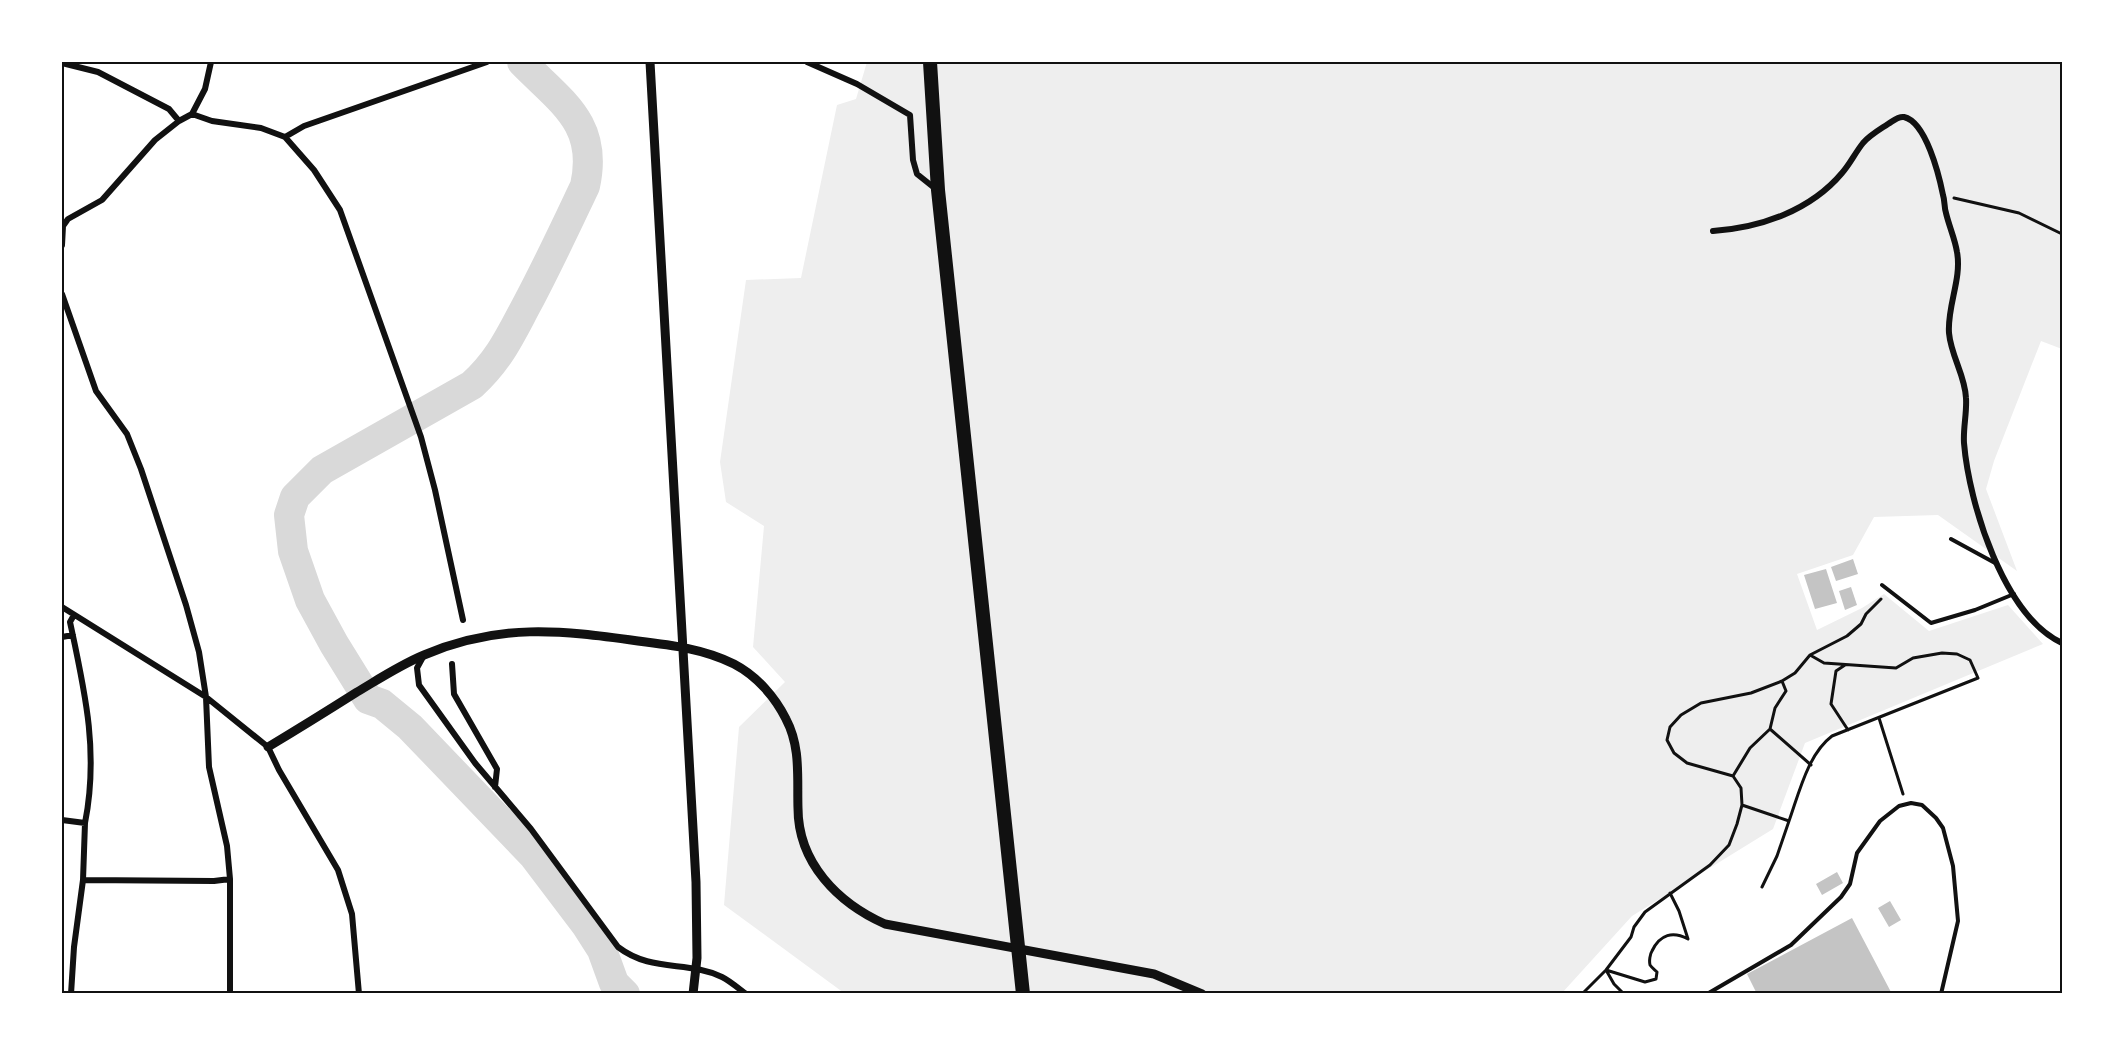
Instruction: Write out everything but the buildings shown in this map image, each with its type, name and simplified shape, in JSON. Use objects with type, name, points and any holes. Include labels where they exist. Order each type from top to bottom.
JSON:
[{"type":"highway","points":[[930,62],[938,190],[1023,993]]},
{"type":"street","points":[[62,245],[62,226],[68,219],[102,200],[155,140],[192,114],[205,89],[211,62]]},
{"type":"street","points":[[285,137],[315,122],[487,62]]},
{"type":"street","points":[[650,62],[696,882],[697,958],[693,993]]},
{"type":"street","points":[[807,62],[857,84],[910,115],[913,160],[917,174],[938,190]]},
{"type":"street","points":[[62,63],[98,72],[169,109],[179,121]]},
{"type":"street","points":[[192,114],[212,121],[261,128],[285,137],[314,170],[340,210],[421,437],[463,620]]},
{"type":"street","points":[[1713,231],[1730,230],[1780,217],[1808,204],[1843,173],[1871,135],[1899,117],[1905,117],[1914,122],[1925,136],[1944,196],[1946,212],[1958,253],[1956,288],[1951,307],[1949,333],[1955,360],[1964,378],[1966,467],[1977,517],[1997,565],[2029,619],[2048,637],[2062,644]]},
{"type":"street","points":[[62,294],[96,391],[127,434],[141,469],[186,605],[199,652],[206,697],[209,767],[227,846],[230,879],[230,993]]},
{"type":"street","points":[[62,607],[206,697],[268,747],[279,770],[339,870],[352,914],[359,993]]},
{"type":"street","points":[[71,993],[74,947],[83,880],[85,823],[91,794],[92,744],[70,622],[74,615]]},
{"type":"street","points":[[268,747],[401,665],[425,654],[480,638],[535,631],[585,634],[684,647],[719,657],[747,672],[768,692],[786,719],[796,747],[801,835],[818,873],[841,898],[885,924],[1154,974],[1202,993]]},
{"type":"street","points":[[62,637],[73,635]]},
{"type":"street","points":[[425,654],[417,668],[419,685],[475,763],[531,829],[618,947],[630,956],[647,963],[706,972],[723,977],[746,993]]},
{"type":"street","points":[[452,664],[454,694],[497,769],[495,787]]},
{"type":"street","points":[[62,820],[85,823]]},
{"type":"street","points":[[83,880],[214,881],[230,879]]},
{"type":"lane","points":[[1951,539],[1997,565]]},
{"type":"lane","points":[[1882,585],[1931,623],[1975,610],[2014,594]]},
{"type":"lane","points":[[1707,993],[1791,945],[1841,897],[1850,884],[1857,853],[1880,821],[1899,806],[1906,804],[1922,805],[1936,818],[1943,828],[1953,866],[1958,921],[1941,993]]},
{"type":"path","points":[[1944,196],[2019,213],[2062,234]]},
{"type":"path","points":[[1582,993],[1606,970],[1631,937],[1634,927],[1645,912],[1710,865],[1730,845],[1742,805],[1741,788],[1733,776],[1687,763],[1674,753],[1667,740],[1670,726],[1701,703],[1751,693],[1782,681],[1795,673],[1810,655],[1847,636],[1861,624],[1866,614],[1881,599]]},
{"type":"path","points":[[1762,887],[1777,856],[1811,765],[1822,744],[1832,736],[1978,678],[1970,660],[1957,654],[1942,653],[1913,658],[1896,668],[1824,663],[1810,655]]},
{"type":"path","points":[[1845,665],[1836,671],[1831,704],[1848,730]]},
{"type":"path","points":[[1733,776],[1750,748],[1770,729],[1775,708],[1786,691],[1782,681]]},
{"type":"path","points":[[1879,718],[1906,804]]},
{"type":"path","points":[[1770,729],[1811,765]]},
{"type":"path","points":[[1742,805],[1789,821]]},
{"type":"path","points":[[1606,970],[1645,982],[1656,979],[1657,972],[1650,964],[1650,955],[1656,942],[1667,935],[1678,934],[1688,939],[1679,911],[1670,893]]},
{"type":"path","points":[[1606,970],[1614,984],[1624,993]]},
{"type":"shaded area","points":[[867,62],[2062,62],[2062,349],[2041,341],[1994,461],[1986,489],[2017,571],[1938,515],[1874,517],[1853,555],[1797,574],[1817,630],[1862,608],[1884,594],[1929,631],[2008,605],[2043,644],[1805,743],[1773,829],[1632,916],[1562,993],[844,993],[724,905],[739,727],[785,682],[753,647],[764,526],[726,502],[720,462],[746,280],[801,278],[837,105],[856,99]]},
{"type":"waterway","points":[[522,62],[563,102],[573,115],[582,130],[587,146],[588,164],[585,186],[534,291],[503,348],[472,385],[322,470],[295,497],[289,515],[293,551],[310,600],[368,699],[382,704],[410,727],[533,855],[586,925],[602,950],[614,983],[625,994]]}]
